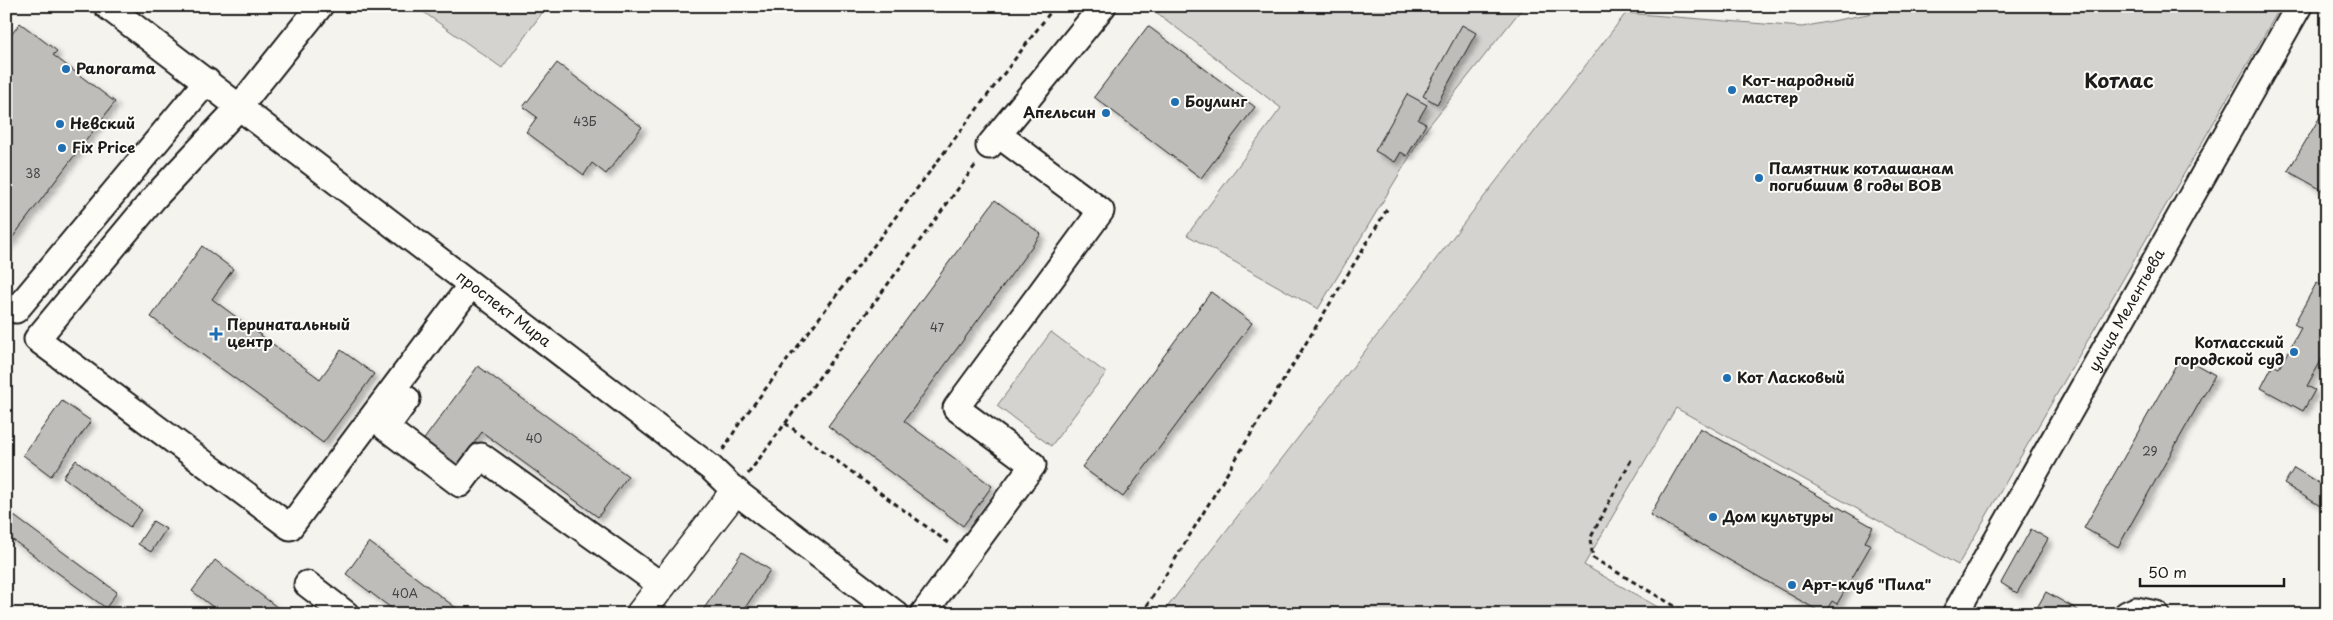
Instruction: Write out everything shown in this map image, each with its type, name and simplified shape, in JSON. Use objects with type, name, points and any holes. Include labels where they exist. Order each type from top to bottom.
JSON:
[{"type":"main road","points":[[640,614],[735,491]]},
{"type":"street","name":"проспект Мира","points":[[107,6],[711,468],[735,491],[896,614]]},
{"type":"street","points":[[320,6],[240,106],[154,198],[37,339],[290,527],[478,290]]},
{"type":"street","points":[[923,614],[1033,465],[956,408],[1101,211],[994,141],[1103,6]]},
{"type":"street","name":"улица Мелентьева","points":[[1955,614],[2299,6]]},
{"type":"street","points":[[9,312],[207,81]]},
{"type":"street","points":[[478,290],[386,428],[460,484],[481,456],[661,585]]},
{"type":"street","points":[[307,584],[346,614]]},
{"type":"street","points":[[2126,614],[2136,610],[2156,614]]},
{"type":"path","points":[[711,468],[745,416],[1055,6]]},
{"type":"path","points":[[735,491],[994,141]]},
{"type":"path","points":[[1142,614],[1388,206]]},
{"type":"path","points":[[785,422],[966,556]]},
{"type":"path","points":[[1631,460],[1590,538],[1592,558],[1688,614]]},
{"type":"shaded area","points":[[415,6],[547,6],[502,68]]},
{"type":"shaded area","points":[[1148,6],[1524,6],[1427,128],[1318,309],[1187,235],[1281,108]]},
{"type":"shaded area","points":[[2281,6],[1958,565],[1676,408],[1584,565],[1670,614],[1162,614],[1626,13],[1802,27],[1898,8]]},
{"type":"shaded area","points":[[1051,332],[1106,373],[1051,446],[997,406]]},
{"type":"building","points":[[20,23],[57,51],[53,55],[115,102],[6,246],[6,42]]},
{"type":"building","points":[[1462,25],[1476,33],[1437,104],[1423,96]]},
{"type":"building","name":"Боулинг","points":[[1148,26],[1255,107],[1201,178],[1094,97]]},
{"type":"building","points":[[557,63],[642,127],[606,174],[592,163],[584,175],[526,132],[537,117],[523,107]]},
{"type":"building","points":[[1407,94],[1427,105],[1418,120],[1426,124],[1407,156],[1401,152],[1395,162],[1375,151]]},
{"type":"building","points":[[2327,105],[2327,182],[2322,190],[2288,171]]},
{"type":"building","points":[[995,200],[1041,234],[904,421],[992,486],[963,526],[828,426]]},
{"type":"building","name":"Перинатальный центр","points":[[202,246],[233,269],[212,299],[320,379],[341,350],[374,374],[323,443],[151,317]]},
{"type":"building","points":[[2317,282],[2325,286],[2327,282],[2327,350],[2307,386],[2315,390],[2303,411],[2261,388],[2273,365],[2279,368],[2301,328],[2294,324]]},
{"type":"building","points":[[1211,292],[1252,323],[1123,497],[1082,467]]},
{"type":"building","points":[[2181,356],[2215,375],[2118,547],[2084,528]]},
{"type":"building","points":[[478,366],[628,476],[598,517],[482,432],[453,471],[419,446]]},
{"type":"building","points":[[62,401],[91,421],[51,476],[23,455]]},
{"type":"building","points":[[1700,428],[1873,527],[1865,542],[1871,545],[1837,604],[1832,601],[1824,614],[1650,515]]},
{"type":"building","points":[[76,460],[142,510],[130,527],[63,477]]},
{"type":"building","points":[[2294,468],[2327,488],[2327,510],[2284,484]]},
{"type":"building","points":[[6,510],[117,592],[106,608],[6,535]]},
{"type":"building","points":[[153,521],[166,529],[151,552],[138,544]]},
{"type":"building","points":[[2031,529],[2048,539],[2017,593],[2001,583]]},
{"type":"building","points":[[369,542],[464,614],[399,614],[346,574]]},
{"type":"building","points":[[742,552],[770,570],[741,614],[708,614],[703,610]]},
{"type":"building","points":[[215,560],[286,614],[222,614],[192,591]]},
{"type":"building","points":[[2046,592],[2078,610],[2076,614],[2034,613]]},
{"type":"place","name":"Panorama","points":[[66,69]]},
{"type":"place","name":"Кот-народный мастер","points":[[1732,90]]},
{"type":"place","name":"Боулинг","points":[[1175,102]]},
{"type":"place","name":"Апельсин","points":[[1106,113]]},
{"type":"place","name":"Невский","points":[[60,124]]},
{"type":"place","name":"Fix Price","points":[[62,148]]},
{"type":"place","name":"Памятник котлашанам погибшим в годы ВОВ","points":[[1759,178]]},
{"type":"place","name":"Перинатальный центр","points":[[216,334]]},
{"type":"place","name":"Котласский городской суд","points":[[2294,352]]},
{"type":"place","name":"Кот Ласковый","points":[[1727,378]]},
{"type":"place","name":"Дом культуры","points":[[1713,517]]},
{"type":"place","name":"Арт-клуб \"Пила\"","points":[[1792,585]]},
{"type":"district","name":"Котлас","points":[[2119,81]]}]
